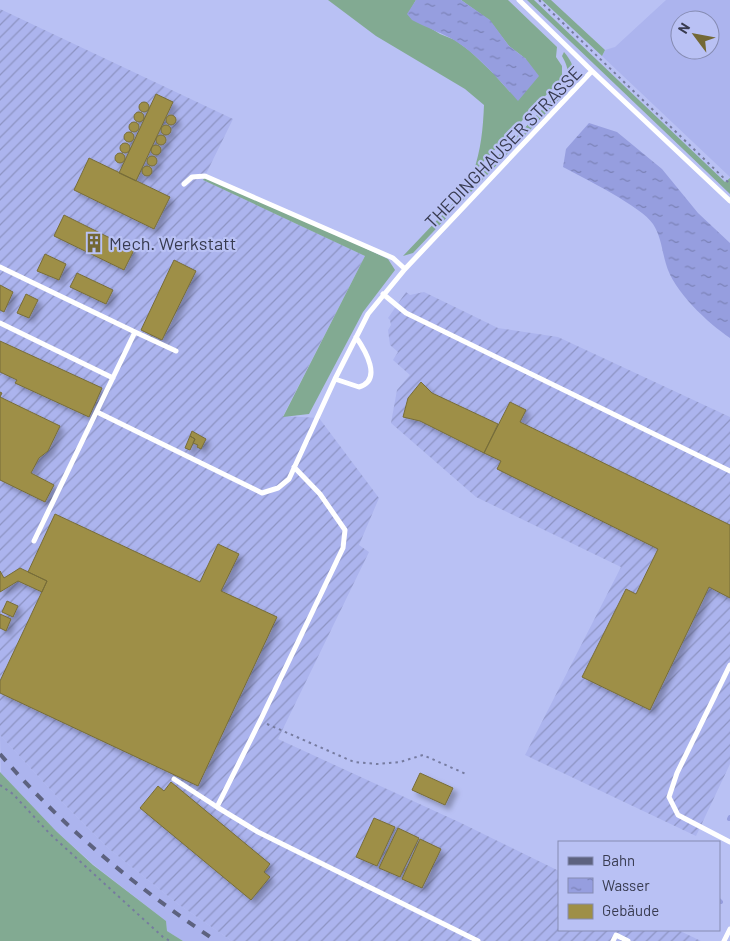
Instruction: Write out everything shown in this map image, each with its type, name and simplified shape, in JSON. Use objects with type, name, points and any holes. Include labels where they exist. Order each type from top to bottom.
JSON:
[{"type":"lane","points":[[519,0],[592,71]]},
{"type":"lane","name":"THEDINGHAUSER STRASSE","points":[[96,412],[262,493],[278,488],[288,479],[356,337],[368,314],[383,294],[405,268],[592,71],[730,201]]},
{"type":"lane","points":[[184,184],[192,177],[205,176],[393,258],[405,268]]},
{"type":"lane","points":[[0,267],[176,351]]},
{"type":"lane","points":[[383,294],[406,313],[730,471]]},
{"type":"lane","points":[[0,323],[113,378]]},
{"type":"lane","points":[[34,541],[134,332]]},
{"type":"lane","points":[[335,379],[359,387],[364,386],[370,379],[369,359],[356,337]]},
{"type":"lane","points":[[218,807],[343,548],[345,530],[320,494],[294,467]]},
{"type":"lane","points":[[730,665],[677,773],[669,797],[678,815],[730,842]]},
{"type":"lane","points":[[174,779],[258,832],[478,941]]},
{"type":"lane","points":[[724,941],[730,928]]},
{"type":"lane","points":[[613,941],[616,935],[628,941]]},
{"type":"path","points":[[539,0],[730,184]]},
{"type":"path","points":[[260,721],[354,762],[377,764],[400,762],[423,755],[466,774]]},
{"type":"path","points":[[0,785],[13,794],[50,834],[163,937],[170,941]]},
{"type":"shaded area","points":[[666,0],[730,0],[730,177],[602,56],[605,50],[615,47]]},
{"type":"shaded area","points":[[0,9],[233,119],[203,180],[365,256],[283,416],[319,418],[379,498],[359,545],[369,552],[278,739],[461,823],[558,871],[558,931],[680,931],[701,941],[232,941],[178,904],[108,848],[0,735]]},
{"type":"shaded area","points":[[406,292],[410,295],[424,292],[498,328],[558,337],[730,417],[730,764],[696,836],[525,755],[621,567],[476,497],[391,423],[397,390],[410,375],[393,360],[398,352],[390,345],[388,330],[391,325],[388,318]]},
{"type":"shaded area","points":[[0,735],[108,848],[178,904],[232,941],[183,941],[167,931],[166,921],[94,865],[56,831],[1,773]]},
{"type":"green space","points":[[328,0],[416,0],[408,14],[440,34],[455,40],[470,51],[510,92],[526,59],[509,46],[489,20],[461,0],[508,0],[557,47],[556,57],[562,66],[562,78],[473,173],[481,139],[484,105],[465,89],[376,36]]},
{"type":"green space","points":[[527,0],[534,0],[725,182],[730,178],[730,194]]},
{"type":"green space","points":[[542,0],[551,0],[605,50],[602,56]]},
{"type":"green space","points":[[564,52],[573,67],[571,81],[565,93],[413,253],[403,256],[555,96],[563,85],[568,73],[562,56]]},
{"type":"green space","points":[[205,176],[306,220],[388,259],[395,270],[363,312],[309,414],[283,417],[365,256],[203,180]]},
{"type":"green space","points":[[0,772],[56,831],[93,865],[166,921],[167,931],[183,941],[0,941]]},
{"type":"water","points":[[416,0],[461,0],[490,20],[509,46],[526,59],[539,76],[518,101],[466,48],[412,20],[407,14]]},
{"type":"water","points":[[589,123],[617,132],[662,169],[698,213],[730,243],[730,338],[692,306],[676,285],[666,264],[658,233],[647,217],[612,193],[563,167],[566,149]]},
{"type":"building","points":[[156,94],[173,102],[136,181],[119,173]]},
{"type":"building","points":[[144,102],[149,107],[144,112],[139,107]]},
{"type":"building","points":[[139,112],[144,117],[139,122],[134,117]]},
{"type":"building","points":[[171,115],[176,120],[171,125],[166,120]]},
{"type":"building","points":[[134,122],[139,127],[134,132],[129,127]]},
{"type":"building","points":[[166,125],[171,130],[166,135],[161,130]]},
{"type":"building","points":[[129,132],[134,137],[129,142],[124,137]]},
{"type":"building","points":[[161,135],[166,140],[161,145],[156,140]]},
{"type":"building","points":[[125,143],[130,148],[125,153],[120,148]]},
{"type":"building","points":[[156,145],[161,150],[156,155],[151,150]]},
{"type":"building","points":[[120,153],[125,158],[120,163],[115,158]]},
{"type":"building","points":[[152,156],[157,161],[152,166],[147,161]]},
{"type":"building","points":[[89,158],[170,197],[154,229],[74,190]]},
{"type":"building","points":[[147,166],[152,171],[147,176],[142,171]]},
{"type":"building","name":"Mech. Werkstatt","points":[[64,215],[134,250],[124,270],[54,236]]},
{"type":"building","points":[[45,254],[66,264],[59,280],[37,271]]},
{"type":"building","points":[[174,260],[196,271],[162,340],[141,330]]},
{"type":"building","points":[[77,273],[113,290],[106,304],[70,287]]},
{"type":"building","points":[[0,285],[13,292],[4,312],[0,310]]},
{"type":"building","points":[[26,294],[38,300],[29,318],[17,313]]},
{"type":"building","points":[[0,341],[102,388],[89,417],[15,383],[17,380],[0,372]]},
{"type":"building","points":[[421,382],[432,393],[498,424],[484,453],[420,421],[403,417],[408,398]]},
{"type":"building","points":[[0,397],[60,426],[48,451],[39,458],[31,473],[54,485],[45,502],[0,480]]},
{"type":"building","points":[[510,402],[526,410],[520,422],[730,525],[730,598],[709,587],[650,710],[582,677],[626,589],[636,594],[658,549],[497,469],[501,461],[484,453]]},
{"type":"building","points":[[192,431],[206,439],[201,449],[193,443],[195,439],[190,436]]},
{"type":"building","points":[[190,436],[195,439],[190,450],[185,448]]},
{"type":"building","points":[[55,514],[200,582],[218,544],[239,554],[221,591],[277,617],[198,786],[0,693],[0,681],[47,581],[28,572]]},
{"type":"building","points":[[20,568],[47,581],[42,592],[18,581],[0,592],[0,571],[4,578]]},
{"type":"building","points":[[7,601],[18,606],[13,617],[2,612]]},
{"type":"building","points":[[0,614],[11,619],[6,631],[0,628]]},
{"type":"building","points":[[420,773],[453,788],[445,805],[412,790]]},
{"type":"building","points":[[171,782],[270,864],[264,872],[270,877],[251,900],[140,808],[158,786],[164,791]]},
{"type":"building","points":[[374,818],[395,827],[377,866],[356,857]]},
{"type":"building","points":[[398,828],[419,838],[400,877],[379,868]]},
{"type":"building","points":[[420,839],[441,849],[422,888],[402,879]]},
{"type":"railway","points":[[0,754],[75,832],[157,899],[216,941]]},
{"type":"place","name":"Mech. Werkstatt","points":[[94,243]]}]
